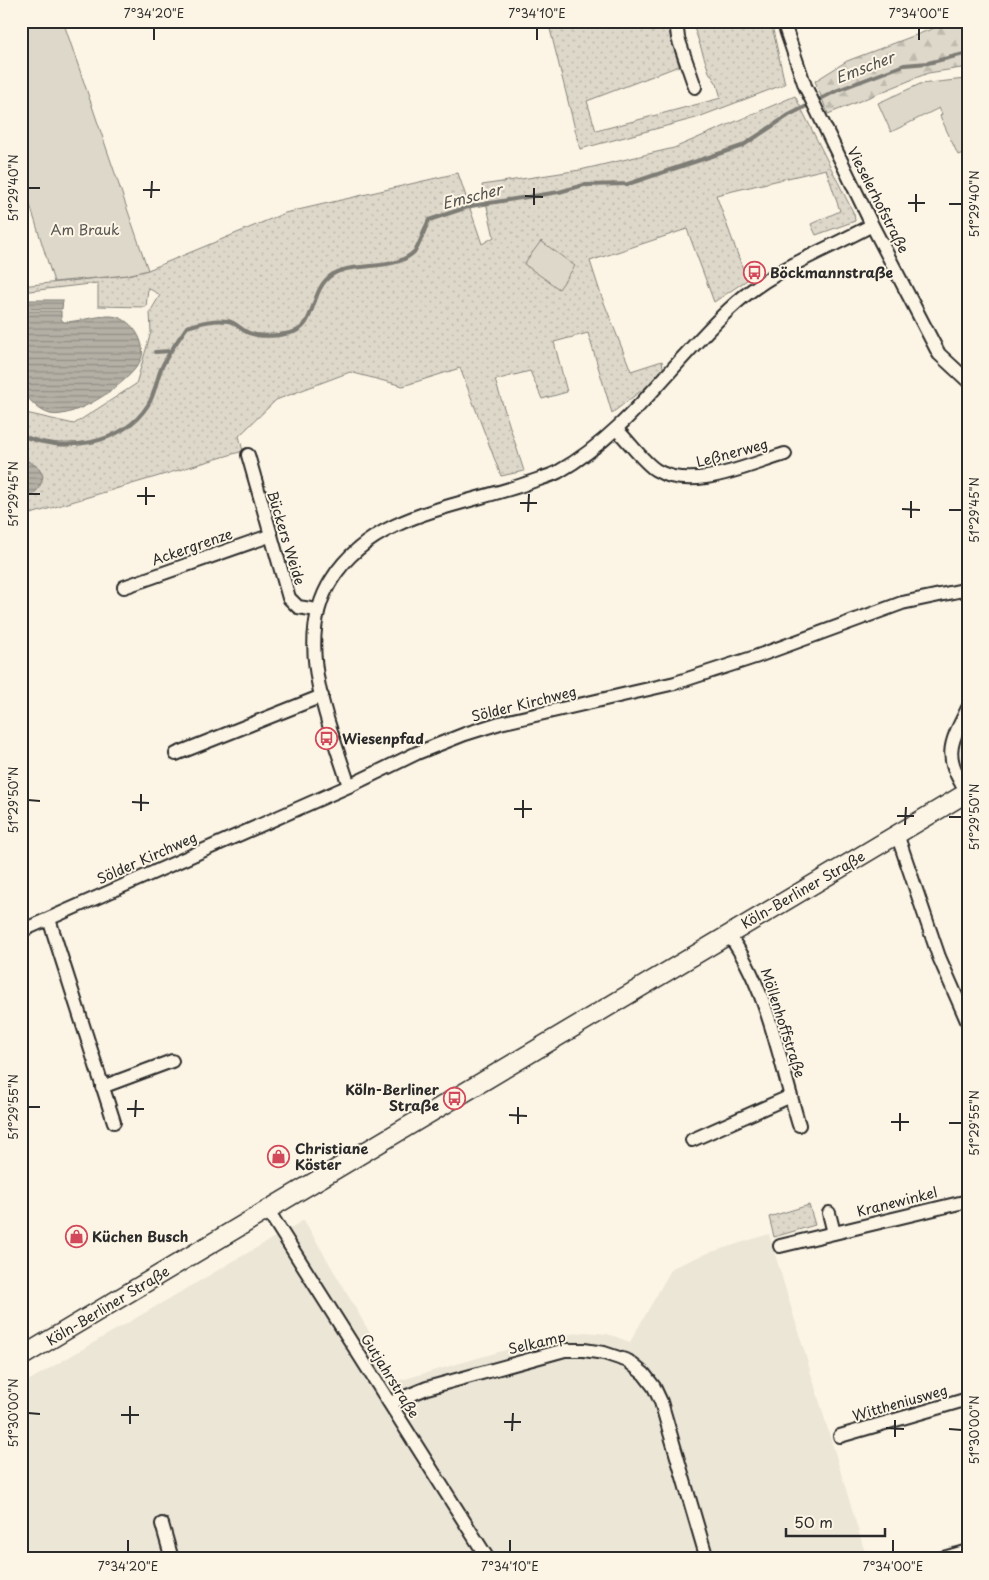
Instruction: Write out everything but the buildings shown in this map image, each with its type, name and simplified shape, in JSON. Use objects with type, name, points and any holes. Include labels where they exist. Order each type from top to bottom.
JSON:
[{"type":"main road","name":"Köln-Berliner Straße","points":[[21,1357],[967,793]]},
{"type":"street","points":[[676,21],[678,38],[696,87]]},
{"type":"street","name":"Vieselerhofstraße","points":[[783,21],[807,90],[872,225],[939,354],[968,381]]},
{"type":"street","points":[[349,786],[322,696],[315,658],[317,610],[322,596],[338,570],[365,543],[408,520],[499,493],[557,472],[616,428],[650,396],[713,325],[747,294],[784,270],[872,225]]},
{"type":"street","name":"Leßnerweg","points":[[616,428],[655,470],[676,478],[700,479],[785,454]]},
{"type":"street","name":"Bückers Weide","points":[[248,455],[289,598],[298,607],[317,610]]},
{"type":"street","name":"Ackergrenze","points":[[124,587],[270,536]]},
{"type":"street","name":"Sölder Kirchweg","points":[[21,931],[349,786],[417,753],[465,734],[500,723],[675,683],[755,657],[902,603],[968,589]]},
{"type":"street","points":[[176,754],[322,696]]},
{"type":"street","points":[[967,793],[959,780],[950,758],[953,739],[968,708]]},
{"type":"street","points":[[897,834],[939,957],[968,1023]]},
{"type":"street","points":[[49,919],[114,1122]]},
{"type":"street","name":"Möllenhoffstraße","points":[[728,934],[741,951],[757,985],[800,1124]]},
{"type":"street","points":[[102,1087],[172,1061]]},
{"type":"street","name":"Möllenhoffstraße","points":[[692,1140],[791,1096]]},
{"type":"street","name":"Kranewinkel","points":[[780,1246],[968,1201]]},
{"type":"street","name":"Gutjahrstraße","points":[[267,1209],[488,1559]]},
{"type":"street","points":[[828,1213],[834,1233]]},
{"type":"street","name":"Selkamp","points":[[390,1403],[427,1388],[565,1350],[604,1352],[628,1361],[644,1374],[661,1402],[707,1559]]},
{"type":"street","name":"Wittheniusweg","points":[[840,1436],[968,1400]]},
{"type":"street","points":[[162,1524],[172,1559]]},
{"type":"street","points":[[940,1559],[968,1551]]},
{"type":"shaded area","points":[[21,300],[63,300],[62,309],[21,309]]},
{"type":"shaded area","points":[[21,311],[61,311],[61,319],[64,322],[105,316],[121,318],[135,330],[139,337],[142,348],[141,359],[127,378],[102,397],[73,411],[60,414],[45,412],[34,404],[21,390]]},
{"type":"shaded area","points":[[21,457],[38,467],[43,476],[36,492],[21,501]]},
{"type":"shaded area","points":[[304,1220],[398,1381],[551,1337],[585,1332],[608,1334],[630,1342],[672,1268],[705,1254],[769,1234],[867,1559],[21,1559],[21,1385]]},
{"type":"green space","name":"Am Brauk","points":[[21,21],[63,21],[148,270],[127,275],[54,282],[21,176]]},
{"type":"green space","points":[[548,21],[666,21],[679,66],[587,101],[596,131],[721,98],[717,84],[709,72],[692,21],[771,21],[785,84],[696,118],[580,149]]},
{"type":"green space","points":[[953,21],[968,21],[968,67],[928,73],[828,114],[815,81],[847,61]]},
{"type":"green space","points":[[968,80],[968,151],[958,155],[940,116],[942,114],[939,108],[891,132],[878,103],[920,84]]},
{"type":"green space","points":[[795,96],[854,214],[855,221],[816,235],[811,224],[840,211],[826,169],[716,195],[747,280],[714,302],[687,229],[590,261],[601,295],[631,371],[662,361],[664,373],[612,413],[588,333],[554,342],[567,392],[542,399],[530,371],[495,380],[524,471],[501,476],[460,368],[403,386],[350,372],[276,400],[239,436],[243,451],[21,517],[21,407],[26,413],[74,424],[136,384],[151,332],[150,312],[160,295],[148,288],[146,307],[98,306],[98,283],[21,292],[21,286],[127,275],[148,270],[285,213],[458,173],[482,244],[494,237],[482,185],[580,170],[674,148]]},
{"type":"green space","points":[[541,241],[575,266],[559,289],[524,264]]},
{"type":"green space","points":[[809,1205],[815,1225],[774,1237],[769,1217]]},
{"type":"waterway","name":"Emscher","points":[[21,435],[37,441],[55,444],[90,442],[108,437],[137,419],[148,405],[163,364],[187,327],[207,322],[228,321],[245,331],[261,336],[279,335],[298,330],[304,325],[318,292],[329,277],[349,269],[384,265],[406,258],[417,249],[429,220],[471,206],[559,192],[584,185],[628,184],[742,146],[789,115],[838,90],[904,65],[928,63],[968,53]]},
{"type":"waterway","points":[[155,352],[171,351]]},
{"type":"place","name":"Böckmannstraße","points":[[754,273]]},
{"type":"place","name":"Wiesenpfad","points":[[326,739]]},
{"type":"place","name":"Köln-Berliner Straße","points":[[455,1098]]},
{"type":"place","name":"Christiane Köster","points":[[279,1157]]},
{"type":"place","name":"Küchen Busch","points":[[76,1237]]}]
